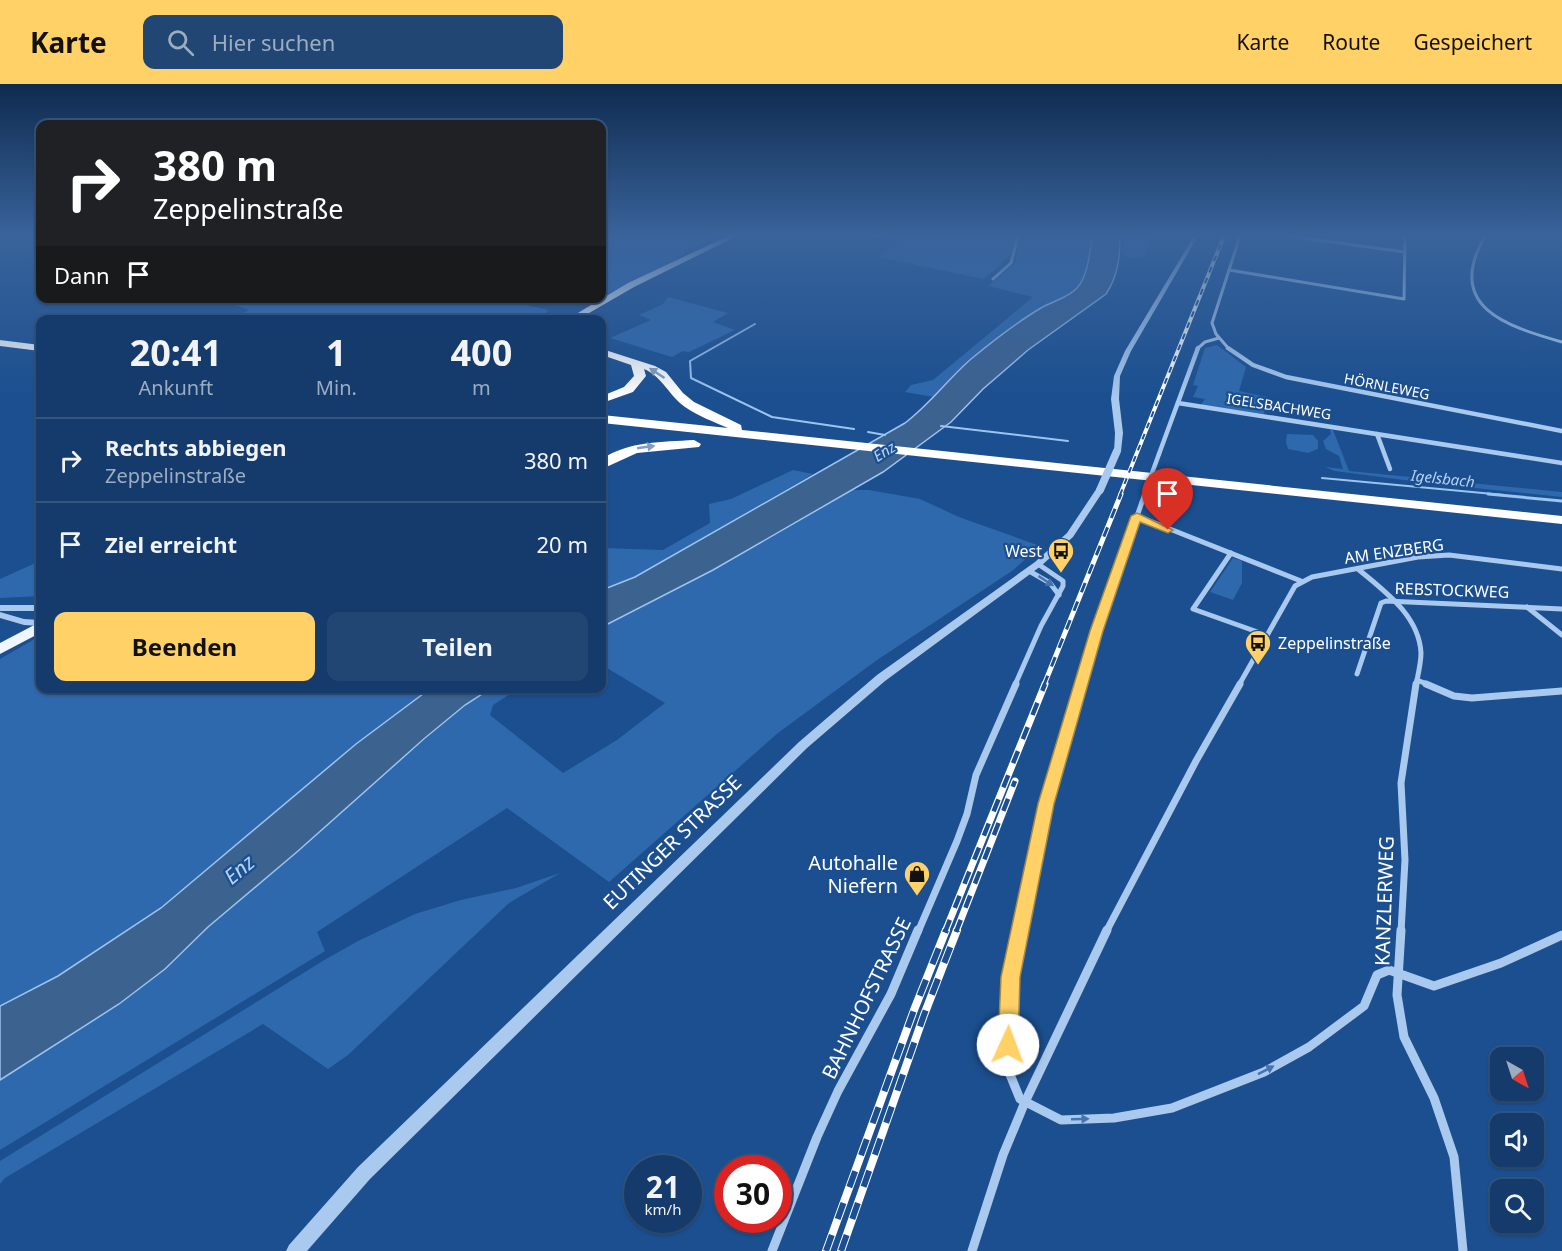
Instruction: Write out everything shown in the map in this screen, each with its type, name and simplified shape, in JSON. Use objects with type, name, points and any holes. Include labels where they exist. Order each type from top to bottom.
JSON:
[{"type":"highway","points":[[0,345],[36,350]]},
{"type":"highway","points":[[606,353],[662,374],[679,396],[690,405],[737,428]]},
{"type":"highway","points":[[606,399],[627,392],[636,384],[640,376],[636,363]]},
{"type":"highway","points":[[606,414],[737,428],[789,437]]},
{"type":"highway","points":[[606,419],[1562,520]]},
{"type":"highway","points":[[606,463],[631,449],[654,445],[694,444]]},
{"type":"highway","points":[[937,453],[1562,513]]},
{"type":"main road","points":[[606,299],[621,290]]},
{"type":"main road","points":[[579,315],[600,303]]},
{"type":"main road","points":[[0,650],[36,628]]},
{"type":"street","name":"EUTINGER STRASSE","points":[[295,1251],[364,1173],[802,745],[881,678],[1029,571],[1070,535],[1100,490],[1117,451],[1119,433],[1115,399],[1117,376],[1128,351],[1163,290]]},
{"type":"street","points":[[1222,290],[1213,318],[1213,326],[1219,338],[1205,342],[1198,347],[1096,631],[1046,804],[1010,977],[1007,1067],[1020,1099],[1061,1120],[1114,1118],[1172,1108],[1264,1072],[1309,1047],[1364,1006],[1377,975],[1389,970],[1434,986],[1502,963],[1562,935]]},
{"type":"street","points":[[1352,290],[1404,299],[1404,290]]},
{"type":"street","points":[[1473,290],[1477,301],[1501,322],[1562,342]]},
{"type":"street","name":"HÖRNLEWEG","points":[[1219,338],[1242,359],[1264,371],[1562,431]]},
{"type":"street","name":"IGELSBACHWEG","points":[[1178,403],[1562,463]]},
{"type":"street","points":[[1377,434],[1390,469]]},
{"type":"street","points":[[972,1251],[1003,1155],[1025,1102],[1108,928],[1191,770],[1266,635],[1295,586],[1301,581],[1137,516]]},
{"type":"street","points":[[1231,553],[1193,609],[1266,635]]},
{"type":"street","name":"AM ENZBERG","points":[[1301,581],[1418,557],[1449,555],[1562,569]]},
{"type":"street","points":[[1038,564],[1063,581],[1059,595]]},
{"type":"street","name":"KANZLERWEG","points":[[1358,569],[1397,602],[1415,626],[1420,638],[1422,654],[1401,783],[1405,860],[1397,995],[1404,1037],[1434,1098],[1454,1157],[1463,1251]]},
{"type":"street","points":[[1029,571],[1048,581],[1059,595]]},
{"type":"street","name":"BAHNHOFSTRASSE","points":[[772,1251],[817,1137],[896,983],[967,814],[976,775],[1041,626],[1059,595]]},
{"type":"street","name":"REBSTOCKWEG","points":[[1357,674],[1381,603],[1386,601],[1562,609]]},
{"type":"street","points":[[1527,606],[1562,634]]},
{"type":"street","points":[[0,608],[36,610]]},
{"type":"street","points":[[0,615],[36,624]]},
{"type":"street","points":[[1417,680],[1454,696],[1472,698],[1562,691]]},
{"type":"shaded area","points":[[1006,290],[1074,290],[1029,315],[1003,334],[979,353],[934,397],[905,392],[911,385],[933,380],[1033,297]]},
{"type":"shaded area","points":[[668,297],[728,313],[713,322],[735,330],[689,352],[683,351],[672,357],[610,338],[651,320],[639,315],[663,304]]},
{"type":"shaded area","points":[[229,303],[518,303],[548,310],[545,315],[239,315],[249,310]]},
{"type":"shaded area","points":[[1217,345],[1246,367],[1239,391],[1267,397],[1264,414],[1201,405],[1205,399],[1193,397],[1198,386],[1193,385],[1205,348]]},
{"type":"shaded area","points":[[1330,430],[1333,430],[1349,471],[1562,492],[1562,497],[1335,471],[1325,467],[1343,469],[1339,456],[1326,449],[1323,441],[1331,434]]},
{"type":"shaded area","points":[[1287,434],[1313,435],[1318,441],[1318,449],[1308,453],[1288,449]]},
{"type":"shaded area","points":[[793,470],[813,474],[635,577],[606,588],[606,548],[663,550],[710,523],[709,504],[731,499]]},
{"type":"shaded area","points":[[852,490],[869,490],[920,499],[959,517],[1040,546],[1012,571],[877,660],[778,733],[609,882],[507,808],[317,932],[325,951],[0,1150],[0,1080],[119,1004],[165,969],[208,927],[465,705],[484,693],[512,693],[493,705],[490,715],[563,773],[617,740],[665,703],[606,667],[606,625],[679,588]]},
{"type":"shaded area","points":[[1233,558],[1242,561],[1242,583],[1233,600],[1210,592]]},
{"type":"shaded area","points":[[36,563],[36,596],[0,598],[0,579]]},
{"type":"shaded area","points":[[36,638],[36,693],[426,693],[356,744],[161,908],[58,976],[0,1006],[0,659]]},
{"type":"shaded area","points":[[560,873],[509,903],[348,1055],[328,1069],[263,1024],[5,1178],[0,1184],[0,1161],[360,940],[415,914],[461,900],[516,888]]},
{"type":"water","name":"Enz","points":[[1108,290],[1028,350],[983,389],[951,422],[883,472],[713,570],[606,625],[606,588],[635,577],[905,423],[971,359],[996,339],[1032,313],[1073,291]]},
{"type":"water","name":"Enz","points":[[424,693],[484,693],[465,705],[425,738],[298,851],[208,927],[165,969],[119,1004],[0,1080],[0,1006],[58,976],[161,908],[356,744]]},
{"type":"waterway","points":[[755,324],[690,361],[691,378],[772,417],[854,429]]},
{"type":"waterway","name":"Igelsbach","points":[[941,426],[1068,441]]},
{"type":"waterway","name":"Enz","points":[[868,432],[885,435]]},
{"type":"waterway","name":"Igelsbach","points":[[1322,478],[1504,495]]},
{"type":"waterway","name":"Igelsbach","points":[[1488,494],[1562,501]]},
{"type":"railway","points":[[1120,495],[1202,290]]},
{"type":"railway","points":[[1044,685],[1121,494]]},
{"type":"railway","points":[[945,932],[1045,684]]},
{"type":"railway","points":[[956,932],[1015,781]]},
{"type":"railway","points":[[826,1251],[914,1010],[946,930]]},
{"type":"railway","points":[[841,1251],[924,1015],[957,930]]},
{"type":"place","name":"West","points":[[1061,574]]},
{"type":"place","name":"Zeppelinstraße","points":[[1258,666]]},
{"type":"place","name":"Autohalle Niefern","points":[[917,897]]},
{"type":"route","points":[[1008,1045],[1010,977],[1046,804],[1096,631],[1137,516],[1168,530]]}]
